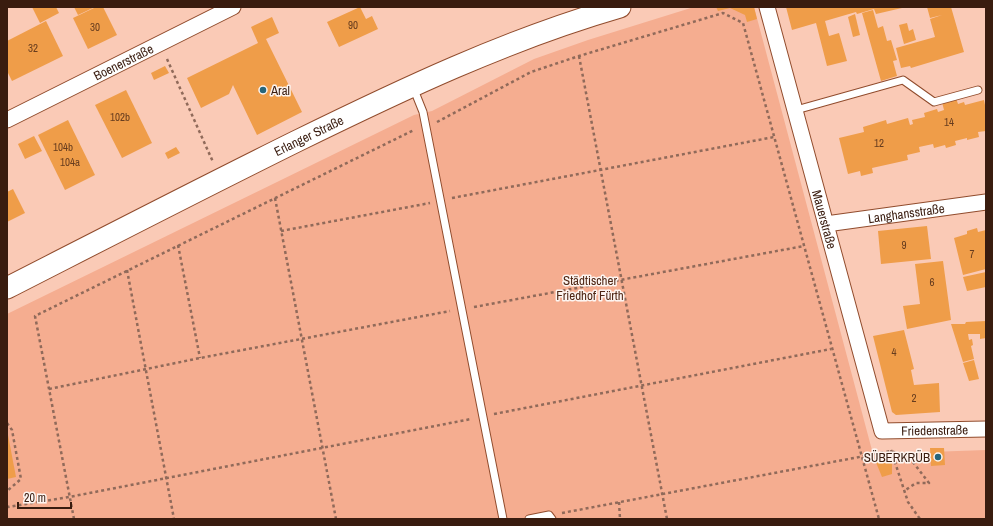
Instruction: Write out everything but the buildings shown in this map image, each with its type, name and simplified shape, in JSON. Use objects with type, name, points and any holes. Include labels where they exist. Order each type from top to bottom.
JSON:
[{"type":"main road","name":"Erlanger Straße","points":[[7,288],[220,179],[412,85],[543,31],[620,7]]},
{"type":"street","name":"Boenerstraße","points":[[9,114],[233,7]]},
{"type":"street","name":"Mauerstraße","points":[[767,7],[882,431]]},
{"type":"street","name":"Langhansstraße","points":[[826,224],[986,202]]},
{"type":"street","name":"Friedenstraße","points":[[882,431],[986,429]]},
{"type":"lane","points":[[796,110],[903,80],[934,102],[978,90]]},
{"type":"lane","points":[[412,85],[423,112],[502,519]]},
{"type":"lane","points":[[529,519],[551,517]]},
{"type":"path","points":[[435,123],[531,72],[579,56],[723,13],[744,23],[879,519]]},
{"type":"path","points":[[579,56],[667,519]]},
{"type":"path","points":[[166,58],[220,179]]},
{"type":"path","points":[[74,519],[35,316],[417,128]]},
{"type":"path","points":[[450,199],[774,137]]},
{"type":"path","points":[[275,198],[336,519]]},
{"type":"path","points":[[281,231],[432,202]]},
{"type":"path","points":[[178,245],[200,358]]},
{"type":"path","points":[[471,307],[804,246]]},
{"type":"path","points":[[127,270],[174,519]]},
{"type":"path","points":[[49,389],[302,338],[453,311]]},
{"type":"path","points":[[491,415],[832,349]]},
{"type":"path","points":[[7,506],[166,478],[474,418]]},
{"type":"path","points":[[7,423],[12,430],[21,479],[7,491]]},
{"type":"path","points":[[882,431],[891,451],[908,502],[920,519]]},
{"type":"path","points":[[551,517],[619,502],[891,451],[909,458],[928,484],[916,483],[904,491]]},
{"type":"path","points":[[619,502],[620,519]]},
{"type":"green space","name":"Städtischer Friedhof Fürth","points":[[694,7],[754,7],[873,454],[986,450],[986,519],[552,519],[549,515],[529,519],[7,519],[7,314],[414,115],[432,111],[534,59],[588,40]]},
{"type":"place","name":"Aral","points":[[263,90]]},
{"type":"place","name":"SÜBERKRÜB","points":[[938,457]]}]
